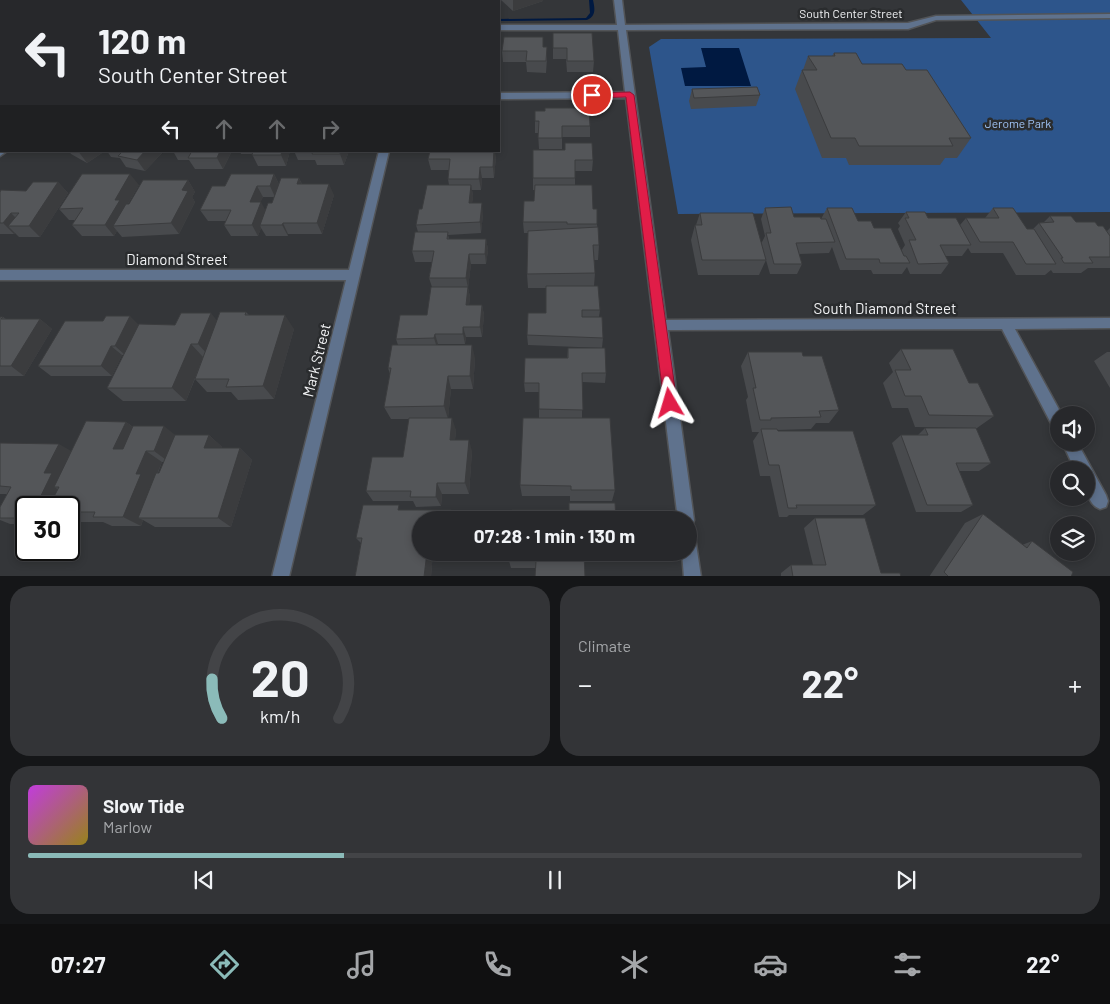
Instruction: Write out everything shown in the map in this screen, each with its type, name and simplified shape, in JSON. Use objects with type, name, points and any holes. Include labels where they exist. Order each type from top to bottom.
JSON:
[{"type":"street","points":[[618,0],[685,511]]},
{"type":"street","name":"South Center Street","points":[[500,28],[908,26],[936,18],[1110,16]]},
{"type":"street","points":[[500,96],[630,95]]},
{"type":"street","name":"Mark Street","points":[[280,576],[384,152]]},
{"type":"street","name":"Diamond Street","points":[[0,275],[354,275]]},
{"type":"street","name":"South Diamond Street","points":[[660,325],[1110,323]]},
{"type":"street","points":[[1006,324],[1050,407]]},
{"type":"street","points":[[1095,493],[1100,502]]},
{"type":"street","points":[[691,561],[693,576]]},
{"type":"green space","name":"Jerome Park","points":[[961,0],[1110,0],[1110,212],[678,214],[649,47],[661,39],[991,38]]},
{"type":"shaded area","points":[[701,48],[739,48],[751,86],[685,86],[681,68],[706,67]]},
{"type":"building","points":[[553,33],[592,33],[594,61],[567,61],[567,48],[553,48]]},
{"type":"building","points":[[504,37],[543,37],[543,47],[547,47],[546,61],[526,61],[527,51],[502,51]]},
{"type":"building","points":[[834,53],[856,53],[862,64],[902,64],[906,70],[927,70],[971,138],[949,138],[953,146],[859,146],[855,138],[831,138],[802,70],[817,70],[808,56],[835,56]]},
{"type":"building","points":[[757,87],[760,95],[694,98],[692,89]]},
{"type":"building","points":[[545,108],[589,108],[590,126],[562,126],[562,138],[538,138],[539,121],[535,121],[535,111],[545,111]]},
{"type":"building","points":[[565,143],[592,143],[593,160],[575,160],[575,178],[533,178],[533,150],[565,150]]},
{"type":"building","points":[[122,152],[144,152],[137,160],[118,156]]},
{"type":"building","points":[[191,152],[220,152],[217,158],[188,158]]},
{"type":"building","points":[[253,152],[282,152],[281,155],[252,155]]},
{"type":"building","points":[[313,152],[341,152],[340,154],[312,154]]},
{"type":"building","points":[[430,152],[494,152],[493,167],[480,167],[479,179],[448,179],[450,159],[428,159]]},
{"type":"building","points":[[82,174],[130,174],[115,200],[120,200],[105,225],[72,225],[83,208],[59,209]]},
{"type":"building","points":[[231,174],[274,174],[270,186],[257,186],[250,202],[261,202],[252,225],[224,225],[231,210],[200,210],[212,186],[225,186]]},
{"type":"building","points":[[281,178],[299,178],[297,184],[329,184],[317,223],[260,225],[268,203],[272,203]]},
{"type":"building","points":[[143,180],[188,180],[182,190],[188,191],[171,223],[113,226],[126,204],[129,204]]},
{"type":"building","points":[[33,182],[58,182],[29,226],[8,226],[19,213],[11,213],[3,223],[0,223],[1,190],[26,191]]},
{"type":"building","points":[[427,185],[471,185],[469,203],[482,203],[480,222],[416,225],[419,209],[422,209]]},
{"type":"building","points":[[535,185],[592,185],[593,209],[597,209],[597,224],[523,222],[524,201],[534,201]]},
{"type":"building","points":[[791,207],[794,217],[820,217],[821,219],[826,219],[835,242],[796,243],[802,264],[774,264],[766,233],[771,233],[765,208]]},
{"type":"building","points":[[827,208],[852,208],[858,221],[871,221],[874,228],[891,228],[904,256],[906,256],[910,263],[880,263],[879,259],[846,259]]},
{"type":"building","points":[[993,208],[1013,208],[1027,229],[1034,229],[1056,264],[1026,264],[1013,242],[980,242],[966,218],[999,218]]},
{"type":"building","points":[[906,212],[925,212],[928,218],[956,218],[971,245],[940,245],[949,263],[918,264],[909,240],[916,240],[905,218],[909,218]]},
{"type":"building","points":[[700,213],[753,213],[766,260],[702,260],[695,225],[702,225]]},
{"type":"building","points":[[1050,216],[1071,216],[1076,222],[1095,222],[1098,226],[1103,226],[1110,236],[1110,257],[1089,257],[1093,263],[1064,263],[1061,258],[1063,258],[1039,223],[1054,222]]},
{"type":"building","points":[[598,227],[599,245],[593,245],[595,273],[527,274],[528,231]]},
{"type":"building","points":[[415,232],[448,232],[447,239],[486,239],[485,254],[469,254],[466,278],[429,278],[434,251],[412,251]]},
{"type":"building","points":[[546,286],[598,286],[600,310],[582,310],[582,317],[602,317],[603,338],[527,335],[528,313],[546,313]]},
{"type":"building","points":[[431,287],[468,287],[466,305],[482,305],[480,327],[463,327],[463,334],[435,334],[434,338],[396,339],[400,315],[427,315]]},
{"type":"building","points":[[220,312],[246,312],[245,315],[285,315],[263,386],[226,387],[229,379],[195,379]]},
{"type":"building","points":[[181,313],[211,313],[198,344],[191,344],[172,388],[107,388],[139,324],[175,325]]},
{"type":"building","points":[[106,316],[130,316],[115,346],[111,346],[101,366],[38,366],[65,321],[103,321]]},
{"type":"building","points":[[0,317],[3,317],[1,319],[40,319],[11,366],[0,366]]},
{"type":"building","points":[[392,345],[472,345],[470,376],[448,376],[444,406],[384,407],[391,368],[388,368]]},
{"type":"building","points":[[568,348],[605,348],[606,373],[582,373],[583,410],[539,409],[539,383],[524,383],[525,358],[568,358]]},
{"type":"building","points":[[901,349],[953,349],[969,383],[978,383],[994,416],[929,415],[921,396],[905,396],[895,370],[911,370]]},
{"type":"building","points":[[748,352],[802,352],[803,356],[822,356],[839,410],[819,411],[821,417],[760,420],[753,388],[756,388]]},
{"type":"building","points":[[409,418],[452,418],[450,440],[469,440],[465,483],[437,483],[436,497],[410,497],[411,491],[366,491],[372,457],[403,457]]},
{"type":"building","points":[[523,418],[610,418],[615,490],[571,490],[571,486],[520,485]]},
{"type":"building","points":[[86,421],[126,422],[113,449],[123,449],[133,426],[164,426],[154,451],[146,451],[136,474],[141,474],[123,517],[93,517],[95,512],[80,512],[80,496],[54,496],[59,487],[54,487]]},
{"type":"building","points":[[925,428],[976,428],[991,463],[956,463],[973,505],[927,505],[901,435],[928,435]]},
{"type":"building","points":[[761,429],[777,429],[778,431],[853,431],[876,505],[796,505],[797,508],[788,508],[779,465],[769,465]]},
{"type":"building","points":[[175,435],[209,435],[204,448],[240,448],[218,518],[138,518],[156,473],[159,473]]},
{"type":"building","points":[[0,443],[59,444],[44,473],[52,473],[41,496],[15,496],[15,518],[0,518],[0,507],[11,487],[0,486]]},
{"type":"building","points":[[569,503],[615,503],[615,511],[512,511],[512,510],[569,510]]},
{"type":"building","points":[[363,505],[399,505],[398,510],[451,510],[412,511],[412,561],[426,561],[424,576],[355,576],[362,538],[356,538]]},
{"type":"building","points":[[983,514],[1027,548],[1032,541],[1050,555],[1050,561],[1058,561],[1073,572],[1071,576],[948,576],[944,572]]},
{"type":"building","points":[[815,518],[865,518],[881,573],[900,573],[901,576],[793,576],[791,565],[826,565]]},
{"type":"building","points":[[536,561],[584,561],[585,576],[535,576]]},
{"type":"waterway","points":[[500,20],[587,19],[592,13],[591,0]]},
{"type":"route","points":[[592,95],[630,95],[670,403]]}]
